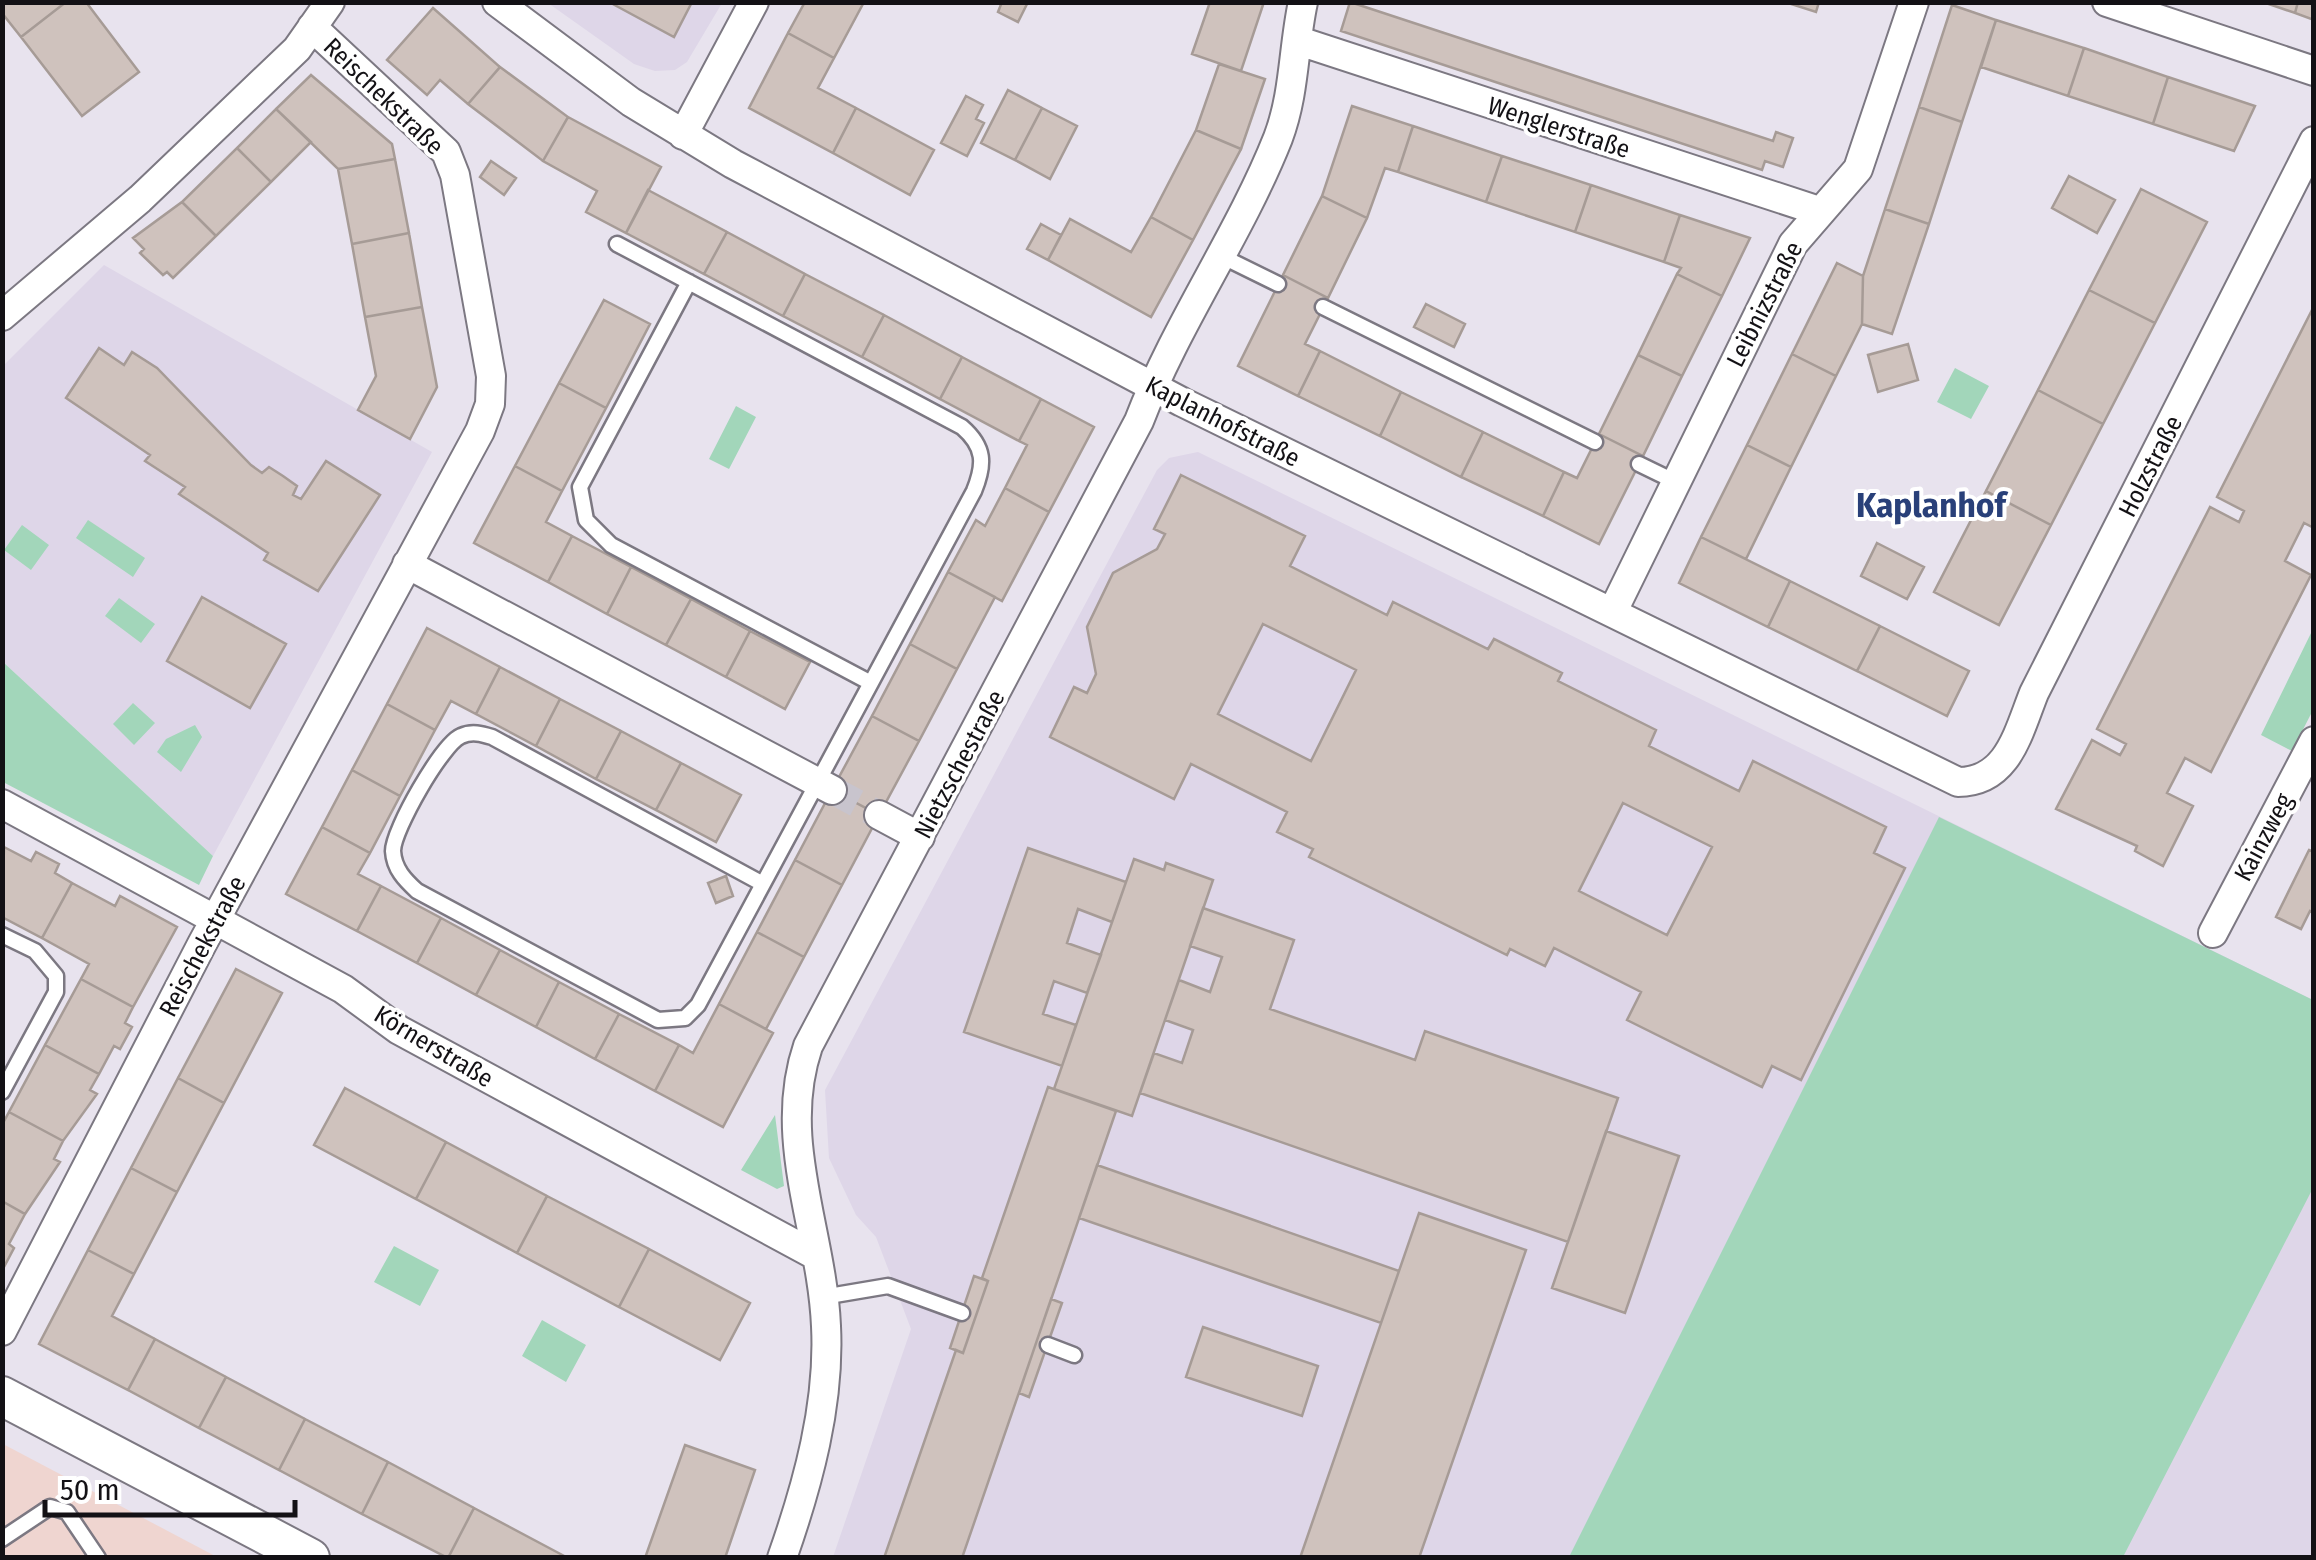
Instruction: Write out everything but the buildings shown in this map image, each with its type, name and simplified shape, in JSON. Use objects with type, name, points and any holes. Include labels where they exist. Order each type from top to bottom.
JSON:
[{"type":"street","name":"Reischekstraße","points":[[2,316],[140,199],[297,49],[330,2]]},
{"type":"street","name":"Kaplanhofstraße","points":[[498,2],[684,135],[1152,386],[1613,611],[1932,773],[1958,782],[1978,782]]},
{"type":"street","points":[[684,135],[754,2]]},
{"type":"street","name":"Nietzschestraße","points":[[782,1558],[809,1471],[825,1373],[822,1297],[795,1126],[799,1072],[808,1046],[1139,421],[1152,386],[1279,135],[1291,94],[1303,2]]},
{"type":"street","name":"Leibnizstraße","points":[[1613,611],[1793,244],[1858,169],[1914,2]]},
{"type":"street","points":[[2108,2],[2314,71]]},
{"type":"street","name":"Reischekstraße","points":[[2,1331],[216,918],[480,431],[490,404],[490,376],[458,190],[446,152],[312,27]]},
{"type":"street","name":"Wenglerstraße","points":[[1298,42],[1819,211]]},
{"type":"street","name":"Holzstraße","points":[[1978,782],[1996,771],[2011,751],[2034,693],[2314,142]]},
{"type":"street","points":[[407,564],[825,786]]},
{"type":"street","name":"Kainzweg","points":[[2213,933],[2314,741]]},
{"type":"street","name":"Körnerstraße","points":[[2,804],[344,989],[399,1030],[815,1256]]},
{"type":"street","points":[[880,816],[920,838]]},
{"type":"street","points":[[2,1396],[305,1556]]},
{"type":"lane","points":[[617,244],[962,426],[981,450],[983,468],[871,683],[825,786],[763,884],[698,1005],[685,1018],[673,1022],[658,1020],[417,891],[402,878],[393,849],[394,838],[444,749],[460,736],[476,733],[492,736],[763,884]]},
{"type":"lane","points":[[1219,255],[1278,284]]},
{"type":"lane","points":[[689,282],[580,487],[586,520],[611,545],[871,683]]},
{"type":"lane","points":[[1323,307],[1595,442]]},
{"type":"lane","points":[[1638,464],[1676,482]]},
{"type":"lane","points":[[2,934],[34,951],[56,976],[56,992],[2,1092]]},
{"type":"lane","points":[[822,1297],[888,1286],[962,1313]]},
{"type":"lane","points":[[1048,1344],[1074,1354]]},
{"type":"lane","points":[[2,1539],[50,1508],[68,1512],[98,1558]]},
{"type":"shaded area","points":[[548,3],[722,3],[687,62],[675,70],[655,71],[634,64]]},
{"type":"shaded area","points":[[104,265],[432,452],[213,856],[3,662],[2,367]]},
{"type":"shaded area","points":[[1198,452],[2313,1000],[2313,1557],[833,1557],[911,1329],[876,1237],[856,1215],[829,1158],[825,1090],[1157,470],[1169,458]]},
{"type":"shaded area","points":[[3,1444],[217,1557],[3,1557]]},
{"type":"green space","points":[[1955,368],[1989,386],[1971,419],[1937,402]]},
{"type":"green space","points":[[736,406],[756,417],[729,469],[709,459]]},
{"type":"green space","points":[[88,520],[145,558],[133,577],[76,538]]},
{"type":"green space","points":[[22,525],[49,545],[31,570],[4,550]]},
{"type":"green space","points":[[119,598],[155,624],[141,643],[105,616]]},
{"type":"green space","points":[[2313,629],[2313,710],[2292,751],[2261,735]]},
{"type":"green space","points":[[3,662],[213,856],[199,885],[3,782]]},
{"type":"green space","points":[[133,703],[155,723],[134,745],[113,724]]},
{"type":"green space","points":[[195,725],[202,737],[181,772],[157,752],[166,739]]},
{"type":"green space","points":[[1939,817],[2313,1000],[2313,1188],[2123,1557],[1569,1557]]},
{"type":"green space","points":[[775,1115],[784,1186],[777,1189],[741,1170]]},
{"type":"green space","points":[[394,1246],[439,1270],[420,1306],[374,1282]]},
{"type":"green space","points":[[542,1320],[586,1345],[566,1382],[522,1356]]},
{"type":"tunnel","points":[[832,790],[879,815]]},
{"type":"district","name":"Kaplanhof","points":[[1931,505]]}]
